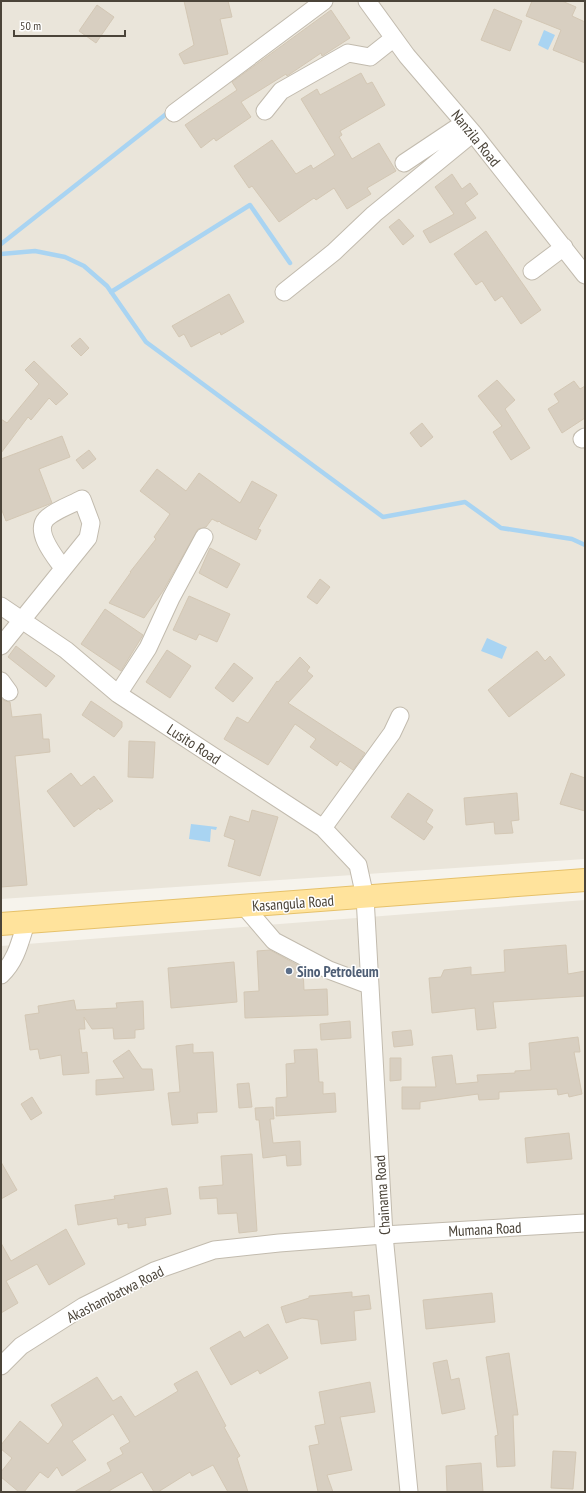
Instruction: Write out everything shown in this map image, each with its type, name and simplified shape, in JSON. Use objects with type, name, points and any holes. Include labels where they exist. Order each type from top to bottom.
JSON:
[{"type":"main road","name":"Kasangula Road","points":[[1,924],[585,880]]},
{"type":"street","points":[[174,113],[324,1]]},
{"type":"street","name":"Nanzila Road","points":[[367,1],[407,56],[468,128],[585,275]]},
{"type":"street","points":[[266,111],[281,90],[304,76],[348,53],[370,57],[394,38]]},
{"type":"street","points":[[404,163],[468,128]]},
{"type":"street","points":[[284,292],[334,252],[468,128]]},
{"type":"street","points":[[532,271],[564,247]]},
{"type":"street","points":[[118,694],[148,648],[171,598],[204,537]]},
{"type":"street","points":[[1,646],[63,568]]},
{"type":"street","name":"Lusito Road","points":[[1,606],[21,622],[66,650],[118,694],[323,828],[358,865],[365,897]]},
{"type":"street","points":[[323,828],[392,733],[400,716]]},
{"type":"street","name":"Chainama Road","points":[[365,897],[384,1235],[409,1492]]},
{"type":"street","points":[[244,906],[274,941],[329,970],[369,985]]},
{"type":"street","points":[[1,975],[9,967],[18,948],[26,923]]},
{"type":"street","name":"Mumana Road","points":[[384,1235],[585,1222]]},
{"type":"street","name":"Akashambatwa Road","points":[[1,1366],[22,1346],[84,1306],[154,1271],[214,1250],[279,1243],[384,1235]]},
{"type":"shaded area","points":[[1,1],[585,1],[585,859],[1,899]]},
{"type":"shaded area","points":[[585,900],[585,1492],[1,1492],[1,946]]},
{"type":"water","points":[[544,30],[555,35],[548,50],[538,45]]},
{"type":"water","points":[[487,638],[507,647],[502,659],[481,651]]},
{"type":"water","points":[[191,824],[217,827],[216,830],[211,829],[210,842],[189,839]]},
{"type":"building","points":[[184,1],[228,1],[232,17],[220,19],[228,54],[184,64],[179,54],[194,45]]},
{"type":"building","points":[[532,1],[562,1],[576,7],[572,16],[585,22],[585,63],[553,50],[561,30],[526,16]]},
{"type":"building","points":[[97,5],[114,17],[96,43],[79,31]]},
{"type":"building","points":[[494,9],[522,21],[510,51],[481,40]]},
{"type":"building","points":[[331,10],[350,38],[322,56],[321,53],[287,76],[286,74],[241,102],[251,117],[216,141],[214,138],[201,148],[185,125],[237,90],[232,82]]},
{"type":"building","points":[[361,73],[367,84],[372,82],[385,105],[340,131],[342,135],[339,137],[352,159],[379,143],[396,171],[367,188],[371,194],[347,209],[334,188],[316,200],[314,198],[279,222],[252,186],[249,188],[234,166],[272,140],[296,174],[311,165],[313,169],[335,155],[301,99],[317,89],[320,95]]},
{"type":"building","points":[[452,174],[462,189],[470,183],[478,194],[465,203],[476,218],[430,243],[423,231],[454,214],[435,187]]},
{"type":"building","points":[[399,219],[414,236],[403,245],[389,227]]},
{"type":"building","points":[[486,231],[541,310],[521,324],[502,296],[495,301],[482,281],[476,285],[454,254]]},
{"type":"building","points":[[229,294],[244,322],[221,335],[220,332],[191,347],[184,334],[179,337],[172,326]]},
{"type":"building","points":[[80,338],[89,348],[81,356],[71,346]]},
{"type":"building","points":[[34,361],[68,394],[56,405],[49,398],[31,420],[28,417],[1,453],[1,419],[7,423],[39,384],[25,370]]},
{"type":"building","points":[[497,380],[515,400],[505,409],[530,448],[511,460],[493,432],[502,426],[478,396]]},
{"type":"building","points":[[574,381],[580,389],[585,386],[585,418],[562,433],[548,409],[559,402],[554,394]]},
{"type":"building","points":[[422,423],[433,437],[421,447],[410,433]]},
{"type":"building","points":[[62,436],[70,457],[39,469],[52,503],[6,521],[1,508],[1,459]]},
{"type":"building","points":[[89,450],[96,459],[83,469],[76,460]]},
{"type":"building","points":[[157,469],[186,491],[199,473],[240,503],[252,481],[277,495],[258,529],[261,530],[256,540],[219,521],[218,522],[212,519],[206,527],[198,529],[163,591],[144,618],[109,603],[130,572],[156,539],[154,537],[170,514],[140,491]]},
{"type":"building","points":[[210,548],[240,564],[227,588],[199,573]]},
{"type":"building","points":[[320,579],[330,587],[317,604],[307,597]]},
{"type":"building","points":[[189,596],[230,614],[217,642],[199,634],[196,640],[173,630]]},
{"type":"building","points":[[105,609],[143,635],[121,671],[81,644]]},
{"type":"building","points":[[16,646],[55,676],[46,687],[8,657]]},
{"type":"building","points":[[167,650],[191,666],[170,698],[146,682]]},
{"type":"building","points":[[537,651],[545,661],[550,656],[565,675],[509,717],[488,690]]},
{"type":"building","points":[[300,657],[310,667],[307,671],[313,676],[288,703],[365,753],[353,770],[340,761],[337,766],[310,747],[316,739],[295,724],[268,765],[224,739],[237,717],[248,723],[277,681],[278,682]]},
{"type":"building","points":[[234,663],[253,678],[233,702],[215,688]]},
{"type":"building","points":[[1,698],[10,702],[12,717],[41,714],[43,739],[49,739],[50,752],[15,756],[27,885],[1,887]]},
{"type":"building","points":[[91,701],[122,722],[122,727],[114,737],[82,715]]},
{"type":"building","points":[[129,741],[155,742],[153,778],[128,777]]},
{"type":"building","points":[[71,773],[81,786],[94,776],[113,801],[100,810],[99,808],[74,827],[47,791]]},
{"type":"building","points":[[571,773],[585,778],[585,811],[560,804]]},
{"type":"building","points":[[408,793],[433,810],[426,822],[433,827],[424,840],[391,817]]},
{"type":"building","points":[[517,793],[519,820],[511,821],[513,833],[495,834],[494,822],[466,825],[464,798]]},
{"type":"building","points":[[252,810],[278,817],[260,876],[228,866],[235,840],[224,836],[230,816],[249,822]]},
{"type":"building","points":[[566,945],[568,974],[585,971],[585,996],[493,1002],[496,1028],[477,1030],[475,1008],[432,1013],[429,978],[441,977],[444,970],[471,967],[471,975],[505,972],[504,950]]},
{"type":"building","points":[[270,950],[303,968],[304,990],[327,989],[328,1015],[245,1018],[244,992],[259,991],[257,951]]},
{"type":"building","points":[[234,962],[237,1002],[171,1008],[168,968]]},
{"type":"building","points":[[74,1000],[76,1010],[117,1008],[116,1003],[143,1001],[144,1029],[135,1030],[135,1038],[114,1039],[113,1028],[92,1029],[84,1017],[85,1029],[79,1029],[82,1053],[87,1052],[89,1073],[63,1075],[61,1055],[40,1059],[38,1049],[30,1050],[25,1015],[39,1013],[38,1006]]},
{"type":"building","points":[[350,1021],[351,1038],[321,1040],[320,1024]]},
{"type":"building","points":[[411,1030],[413,1045],[394,1047],[392,1032]]},
{"type":"building","points":[[578,1037],[580,1052],[574,1052],[582,1094],[569,1097],[568,1093],[558,1095],[557,1089],[499,1092],[499,1099],[479,1100],[478,1094],[420,1102],[420,1109],[402,1109],[402,1087],[436,1087],[432,1057],[452,1055],[456,1084],[478,1082],[477,1075],[515,1073],[515,1071],[531,1070],[529,1043]]},
{"type":"building","points":[[193,1044],[193,1053],[213,1052],[217,1112],[197,1113],[198,1123],[172,1125],[168,1093],[180,1092],[176,1046]]},
{"type":"building","points":[[317,1049],[319,1082],[323,1082],[323,1094],[335,1093],[336,1112],[276,1116],[276,1098],[287,1097],[286,1064],[295,1063],[294,1050]]},
{"type":"building","points":[[129,1050],[142,1069],[152,1069],[154,1090],[96,1095],[96,1080],[124,1078],[113,1061]]},
{"type":"building","points":[[390,1058],[401,1058],[401,1080],[390,1081]]},
{"type":"building","points":[[249,1083],[252,1107],[239,1108],[237,1084]]},
{"type":"building","points":[[32,1097],[42,1113],[31,1120],[21,1104]]},
{"type":"building","points":[[273,1107],[274,1119],[270,1119],[273,1143],[300,1141],[301,1165],[287,1166],[286,1155],[263,1158],[259,1120],[256,1120],[255,1108]]},
{"type":"building","points":[[569,1133],[572,1159],[527,1163],[525,1138]]},
{"type":"building","points":[[252,1154],[257,1231],[239,1233],[237,1213],[218,1214],[217,1198],[200,1199],[199,1187],[223,1185],[221,1156]]},
{"type":"building","points":[[1,1162],[17,1190],[1,1199]]},
{"type":"building","points":[[167,1188],[171,1214],[145,1218],[146,1225],[128,1228],[128,1223],[118,1225],[117,1218],[78,1225],[75,1205],[115,1199],[114,1196]]},
{"type":"building","points":[[66,1229],[85,1264],[49,1285],[37,1264],[6,1281],[18,1303],[1,1313],[1,1243],[11,1261]]},
{"type":"building","points":[[352,1292],[352,1297],[369,1295],[371,1309],[354,1311],[356,1340],[321,1344],[318,1320],[302,1318],[286,1323],[281,1307],[309,1298],[309,1296]]},
{"type":"building","points":[[492,1293],[495,1322],[426,1329],[423,1300]]},
{"type":"building","points":[[268,1324],[288,1358],[260,1374],[258,1370],[231,1385],[210,1348],[240,1331],[244,1338]]},
{"type":"building","points":[[509,1353],[518,1415],[513,1415],[515,1466],[497,1467],[495,1436],[498,1435],[486,1357]]},
{"type":"building","points":[[447,1360],[451,1380],[459,1378],[465,1409],[442,1414],[433,1363]]},
{"type":"building","points":[[197,1371],[240,1456],[237,1458],[248,1492],[228,1492],[213,1465],[192,1476],[190,1472],[158,1492],[154,1492],[142,1472],[107,1492],[74,1492],[111,1471],[107,1463],[123,1454],[120,1448],[130,1442],[113,1414],[72,1441],[86,1460],[62,1476],[57,1467],[48,1478],[40,1472],[24,1492],[19,1492],[1,1477],[1,1472],[12,1458],[1,1449],[1,1445],[20,1421],[48,1444],[63,1425],[51,1405],[97,1377],[113,1401],[121,1396],[135,1417],[178,1391],[174,1384]]},
{"type":"building","points":[[370,1382],[375,1412],[340,1417],[352,1470],[327,1475],[333,1492],[318,1492],[309,1446],[319,1444],[315,1426],[325,1424],[319,1392]]},
{"type":"building","points":[[553,1451],[576,1452],[573,1489],[551,1488]]},
{"type":"building","points":[[481,1463],[483,1492],[447,1492],[446,1466]]},
{"type":"waterway","points":[[1,244],[170,111]]},
{"type":"waterway","points":[[111,292],[250,205],[290,263]]},
{"type":"waterway","points":[[1,254],[35,251],[65,257],[84,266],[107,286],[146,342],[383,517],[465,502],[501,528],[572,539],[585,545]]},
{"type":"place","name":"Sino Petroleum","points":[[289,971]]}]
